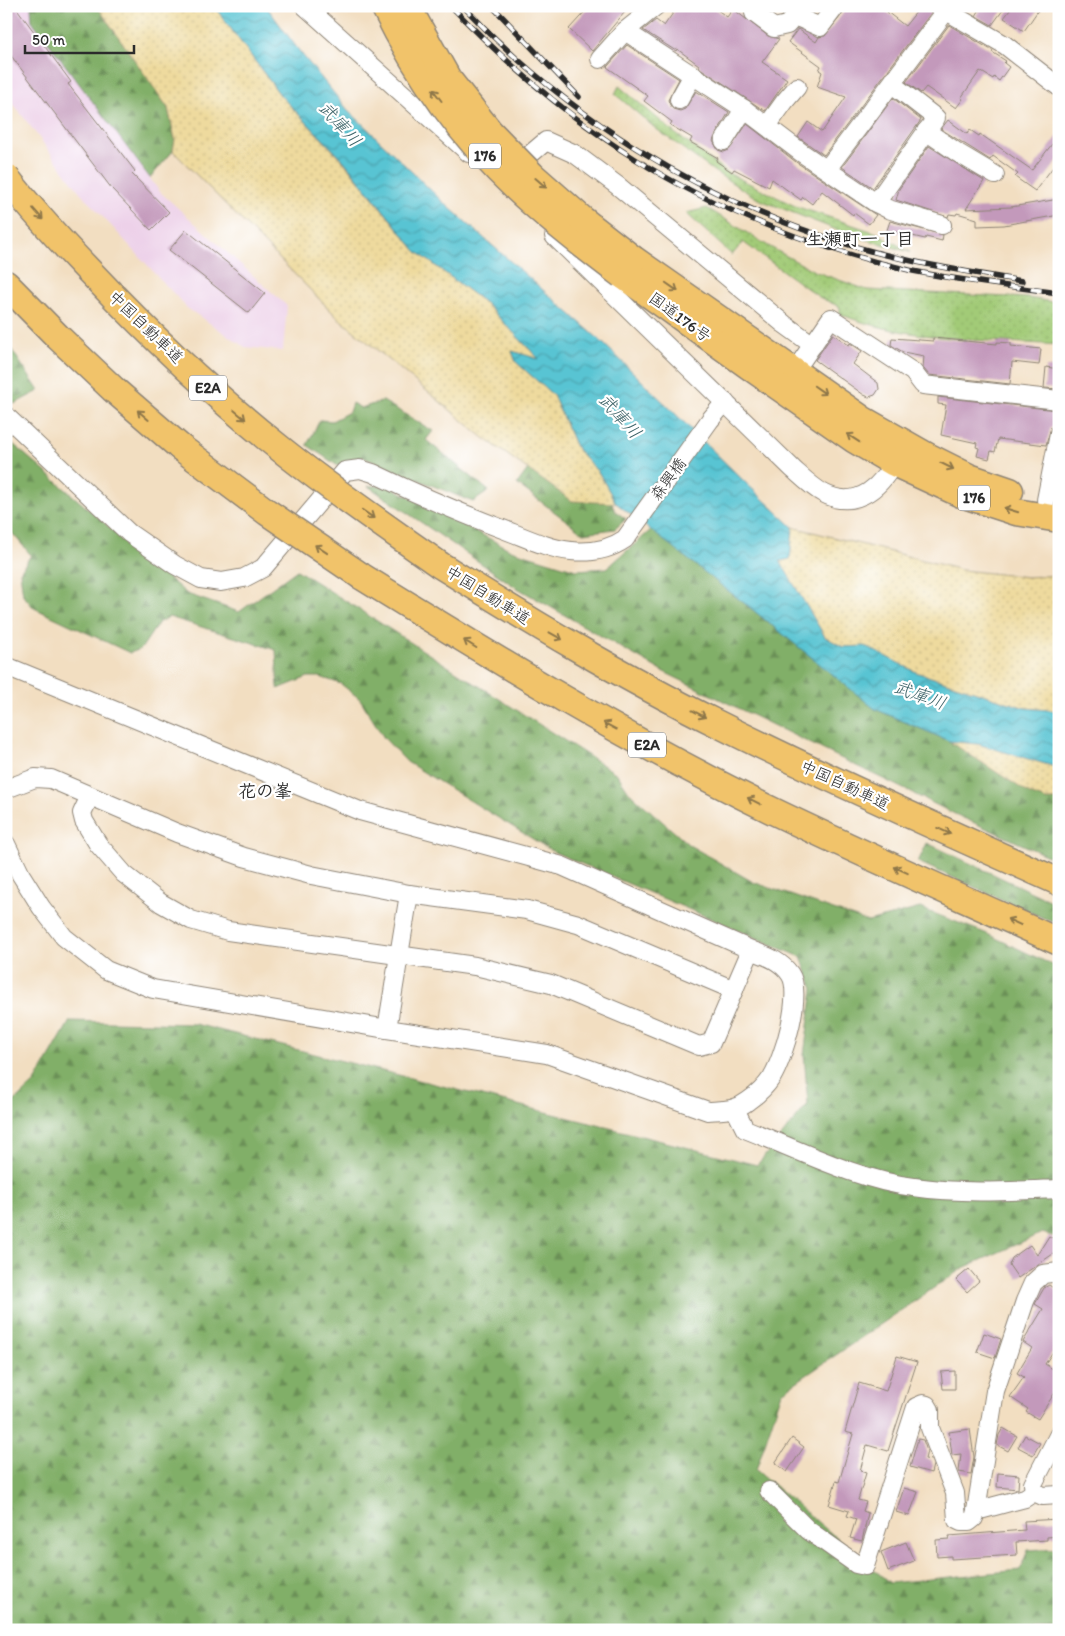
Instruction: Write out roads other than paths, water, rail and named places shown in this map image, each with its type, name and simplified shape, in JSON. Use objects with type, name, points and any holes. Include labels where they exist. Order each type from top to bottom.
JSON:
[{"type":"highway","name":"国道176号","points":[[384,6],[401,41],[432,90],[475,145],[518,190],[570,235],[627,266],[794,372],[862,419],[899,453],[961,494],[1016,512],[1054,508]]},
{"type":"highway","name":"国道176号","points":[[407,6],[448,79],[490,132],[532,175],[583,220],[627,266],[752,369],[855,440],[899,453]]},
{"type":"highway","name":"中国自動車道","points":[[6,177],[75,256],[127,310],[205,385],[278,447],[355,505],[440,565],[530,622],[714,722],[868,796],[1059,882]]},
{"type":"highway","name":"E2A","points":[[6,284],[113,389],[180,447],[267,512],[361,576],[587,713],[676,761],[770,810],[1059,942]]},
{"type":"street","points":[[305,6],[459,143],[793,469],[822,492],[834,498],[854,499],[866,494],[879,484],[899,453]]},
{"type":"street","points":[[754,13],[774,28],[786,25],[796,16],[820,27],[836,6]]},
{"type":"street","points":[[600,59],[625,31],[655,7]]},
{"type":"street","points":[[827,169],[892,84],[942,9],[1005,45],[1059,87]]},
{"type":"street","points":[[625,31],[744,109],[802,153],[876,203],[888,210],[942,225]]},
{"type":"street","points":[[679,100],[692,75]]},
{"type":"street","points":[[876,203],[936,118],[892,84]]},
{"type":"street","points":[[767,126],[785,100],[797,87]]},
{"type":"street","points":[[724,141],[744,109]]},
{"type":"street","points":[[926,131],[958,154],[995,175]]},
{"type":"street","points":[[498,182],[546,141],[575,154],[618,186],[784,324],[813,345]]},
{"type":"street","points":[[794,372],[831,318],[913,372],[923,385],[1059,400]]},
{"type":"street","name":"森興橋","points":[[6,416],[129,533],[175,565],[201,579],[222,582],[244,578],[262,568],[345,471],[360,469],[546,546],[570,551],[593,551],[614,546],[625,539],[710,420],[725,402]]},
{"type":"street","points":[[1054,508],[1059,434]]},
{"type":"street","points":[[6,666],[360,811],[562,866],[775,959],[791,975],[795,995],[792,1017],[782,1053],[772,1076],[761,1090],[735,1109],[708,1112],[547,1054],[153,989],[106,970],[64,938],[21,875],[6,844]]},
{"type":"street","points":[[6,789],[34,778],[51,779],[118,806],[177,833],[244,857],[311,875],[409,894],[527,910],[578,924],[734,990]]},
{"type":"street","points":[[90,796],[82,814],[84,821],[98,844],[124,874],[161,903],[192,920],[228,930],[475,966],[551,984],[699,1046],[711,1043],[751,950]]},
{"type":"street","points":[[387,1029],[409,894]]},
{"type":"street","points":[[735,1109],[745,1129],[854,1172],[885,1182],[913,1187],[970,1192],[1059,1188]]},
{"type":"street","points":[[769,1491],[808,1530],[856,1564],[865,1566],[916,1408],[923,1404],[927,1405],[930,1410],[930,1428],[955,1493],[957,1520],[969,1522],[974,1518],[976,1511],[996,1391],[1026,1301],[1033,1283],[1043,1274],[1059,1272]]},
{"type":"street","points":[[1034,1492],[1033,1484],[1059,1434]]},
{"type":"street","points":[[976,1511],[1025,1498],[1034,1492]]},
{"type":"street","points":[[1034,1492],[1043,1496],[1059,1495]]},
{"type":"water","name":"武庫川","points":[[214,6],[266,6],[300,52],[347,109],[443,202],[601,341],[793,527],[790,559],[780,561],[825,637],[843,647],[865,646],[918,673],[1025,708],[1059,711],[1059,768],[978,744],[949,741],[875,709],[753,610],[616,503],[599,473],[577,449],[553,395],[516,362],[512,351],[539,359],[485,303],[416,251],[344,161],[281,96]]},
{"type":"railway","points":[[451,6],[516,69],[563,108],[637,160],[701,196],[770,227],[842,252],[878,262],[949,278],[1059,293]]},
{"type":"railway","points":[[463,6],[503,46],[545,83],[590,117],[636,148],[685,177],[787,224],[862,249],[930,265],[1022,281]]},
{"type":"railway","points":[[492,6],[579,97]]},
{"type":"district","name":"生瀬町一丁目","points":[[860,239]]},
{"type":"district","name":"花の峯","points":[[265,791]]}]
